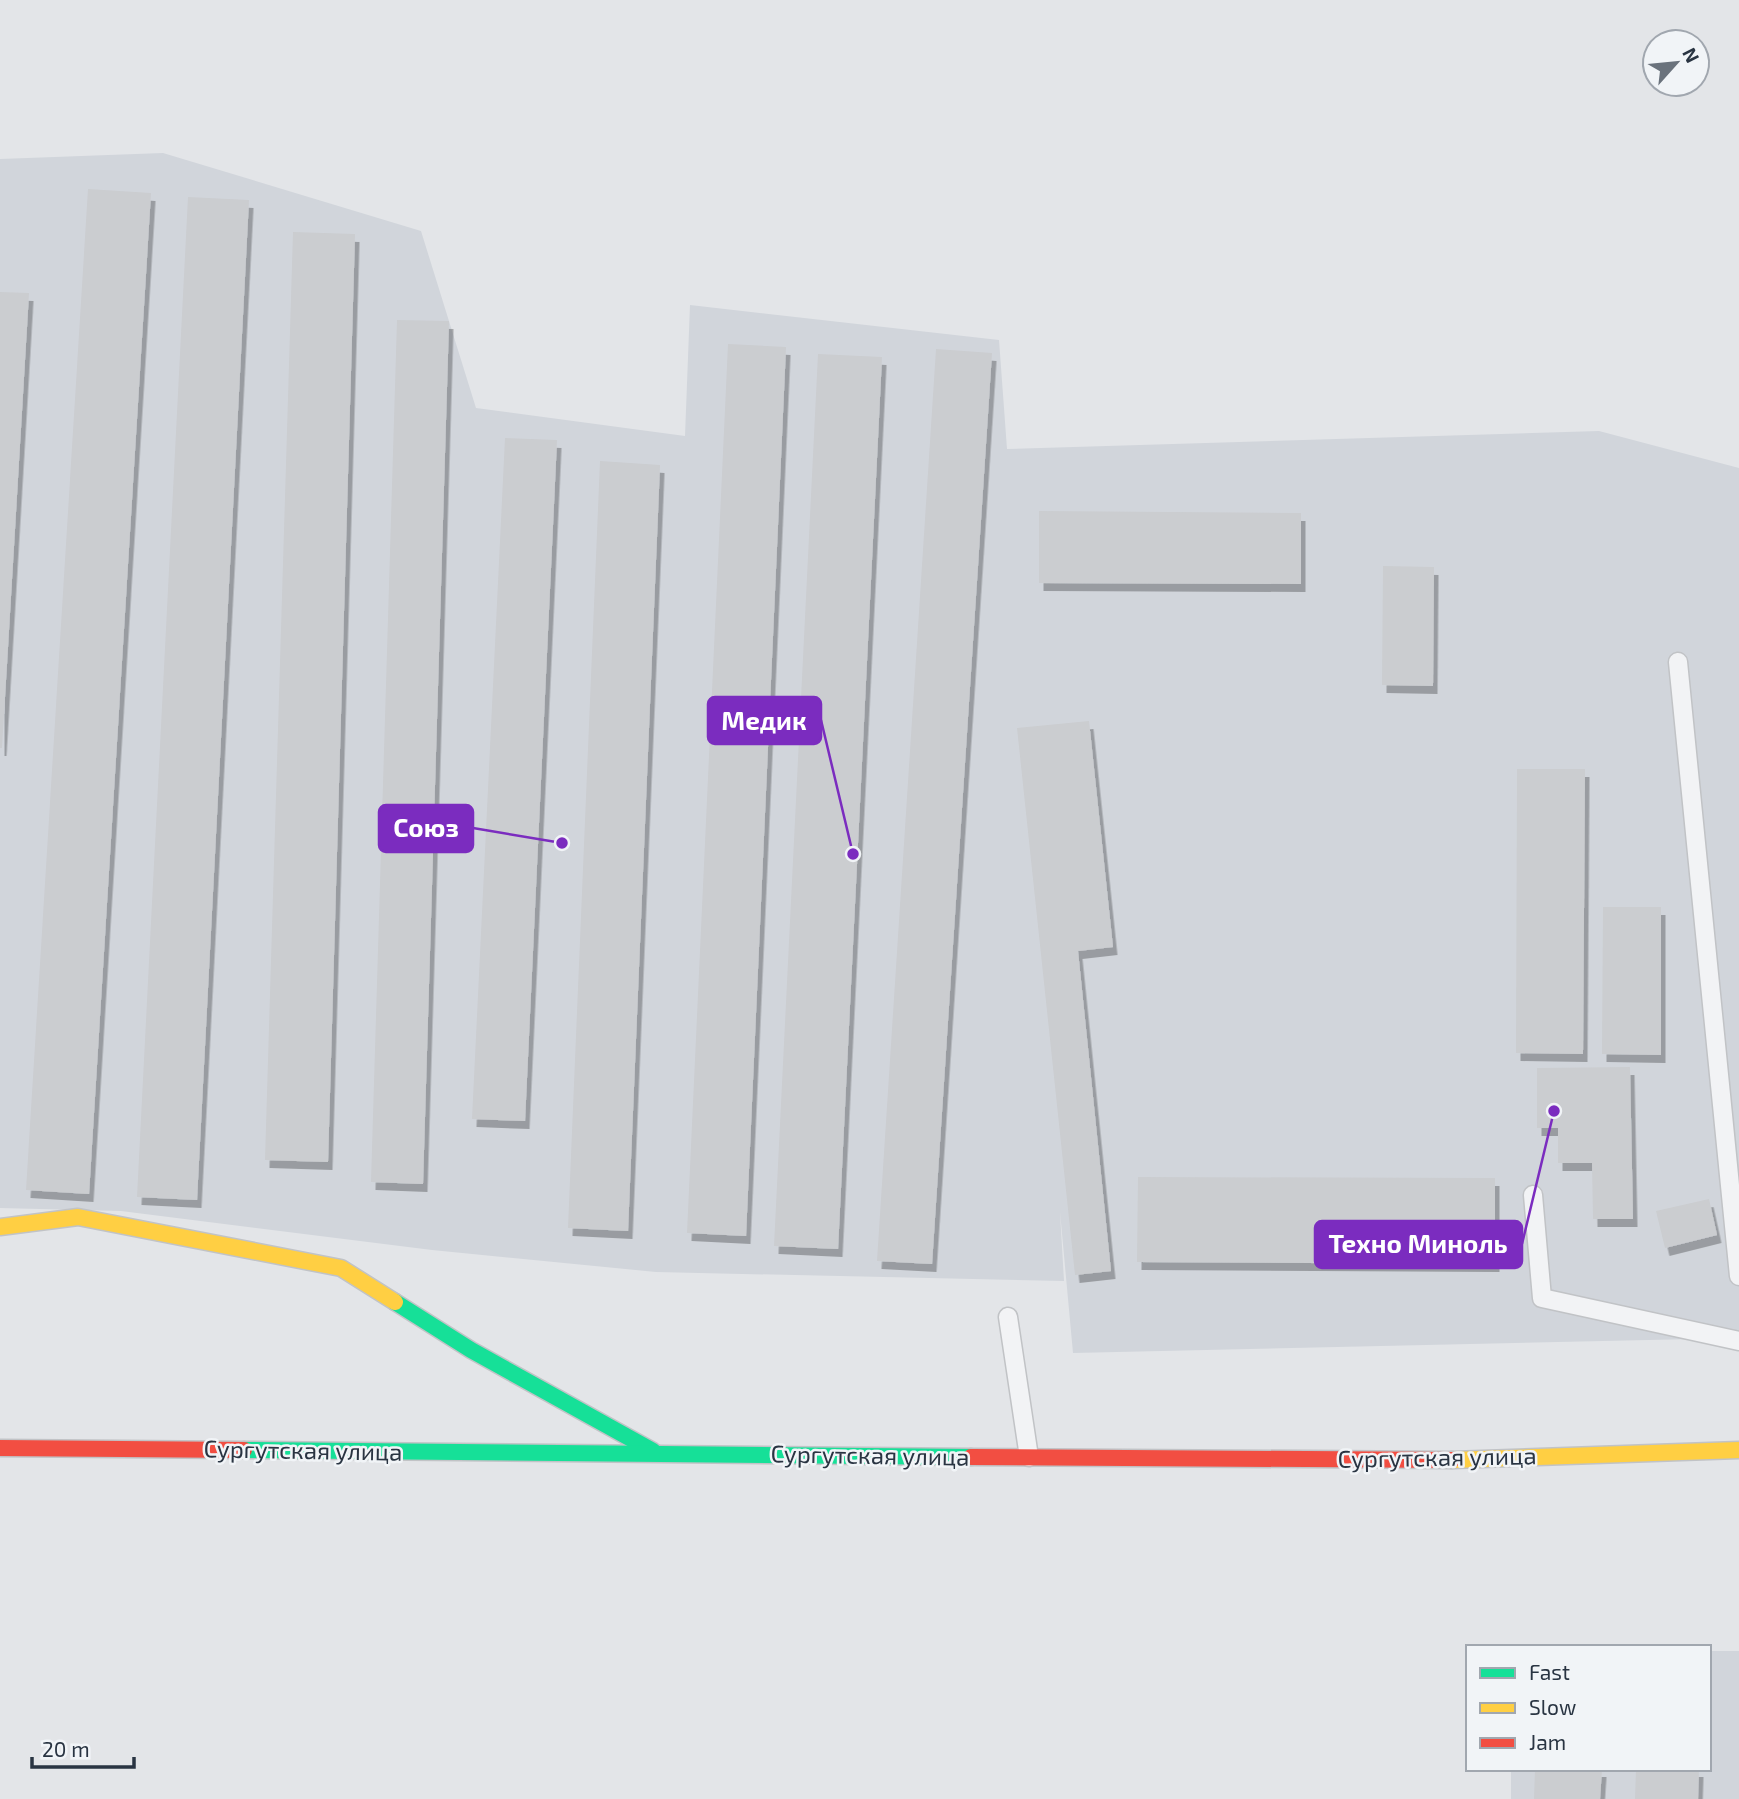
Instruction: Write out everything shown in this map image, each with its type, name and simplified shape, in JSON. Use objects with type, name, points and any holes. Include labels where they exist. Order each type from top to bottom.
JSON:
[{"type":"street","points":[[0,1227],[78,1217],[341,1268],[471,1350],[658,1454]]},
{"type":"street","name":"Сургутская улица","points":[[0,1448],[1422,1461],[1739,1450]]},
{"type":"lane","points":[[1678,662],[1739,1276]]},
{"type":"lane","points":[[1533,1195],[1542,1298],[1739,1342]]},
{"type":"lane","points":[[1008,1317],[1029,1457]]},
{"type":"shaded area","points":[[163,153],[421,231],[476,408],[685,436],[690,305],[999,340],[1007,449],[1599,431],[1739,468],[1739,1338],[1073,1353],[1060,1212],[1064,1281],[656,1272],[432,1250],[121,1211],[0,1208],[0,159]]},
{"type":"shaded area","points":[[1711,1651],[1739,1651],[1739,1799],[1511,1799],[1511,1771],[1711,1771]]},
{"type":"building","points":[[88,189],[151,193],[89,1194],[26,1190]]},
{"type":"building","points":[[188,197],[249,200],[197,1200],[137,1197]]},
{"type":"building","points":[[293,232],[355,234],[328,1162],[265,1160]]},
{"type":"building","points":[[0,292],[29,293],[2,748],[0,748]]},
{"type":"building","points":[[397,320],[449,321],[423,1184],[371,1182]]},
{"type":"building","points":[[728,344],[786,347],[746,1236],[687,1233]]},
{"type":"building","points":[[936,349],[992,353],[932,1264],[877,1261]]},
{"type":"building","points":[[818,354],[882,357],[838,1249],[774,1246]]},
{"type":"building","points":[[505,438],[557,440],[525,1121],[472,1119]]},
{"type":"building","points":[[600,461],[660,465],[628,1231],[568,1228]]},
{"type":"building","points":[[1039,511],[1301,513],[1301,584],[1039,583]]},
{"type":"building","points":[[1383,566],[1434,567],[1433,686],[1382,685]]},
{"type":"building","points":[[1089,721],[1113,947],[1078,951],[1111,1271],[1075,1275],[1017,728]]},
{"type":"building","points":[[1517,769],[1585,769],[1583,1054],[1516,1053]]},
{"type":"building","points":[[1603,907],[1661,907],[1661,1055],[1602,1054]]},
{"type":"building","points":[[1630,1067],[1633,1219],[1593,1219],[1592,1163],[1558,1163],[1558,1128],[1537,1128],[1537,1068]]},
{"type":"building","points":[[1138,1177],[1495,1178],[1495,1264],[1137,1262]]},
{"type":"building","points":[[1709,1199],[1717,1235],[1665,1248],[1656,1211]]},
{"type":"building","points":[[1535,1771],[1602,1771],[1600,1799],[1534,1799]]},
{"type":"building","points":[[1636,1771],[1699,1771],[1698,1799],[1635,1799]]},
{"type":"traffic: fast","points":[[395,1302],[471,1350],[653,1451]]},
{"type":"traffic: fast","points":[[244,1450],[971,1457]]},
{"type":"traffic: slow","points":[[0,1227],[78,1217],[341,1268],[395,1302]]},
{"type":"traffic: slow","points":[[1452,1460],[1739,1450]]},
{"type":"traffic: jam","points":[[0,1448],[244,1450]]},
{"type":"traffic: jam","points":[[971,1457],[1452,1460]]},
{"type":"place","name":"Союз","points":[[562,843]]},
{"type":"place","name":"Медик","points":[[853,854]]},
{"type":"place","name":"Техно Миноль","points":[[1554,1111]]}]
